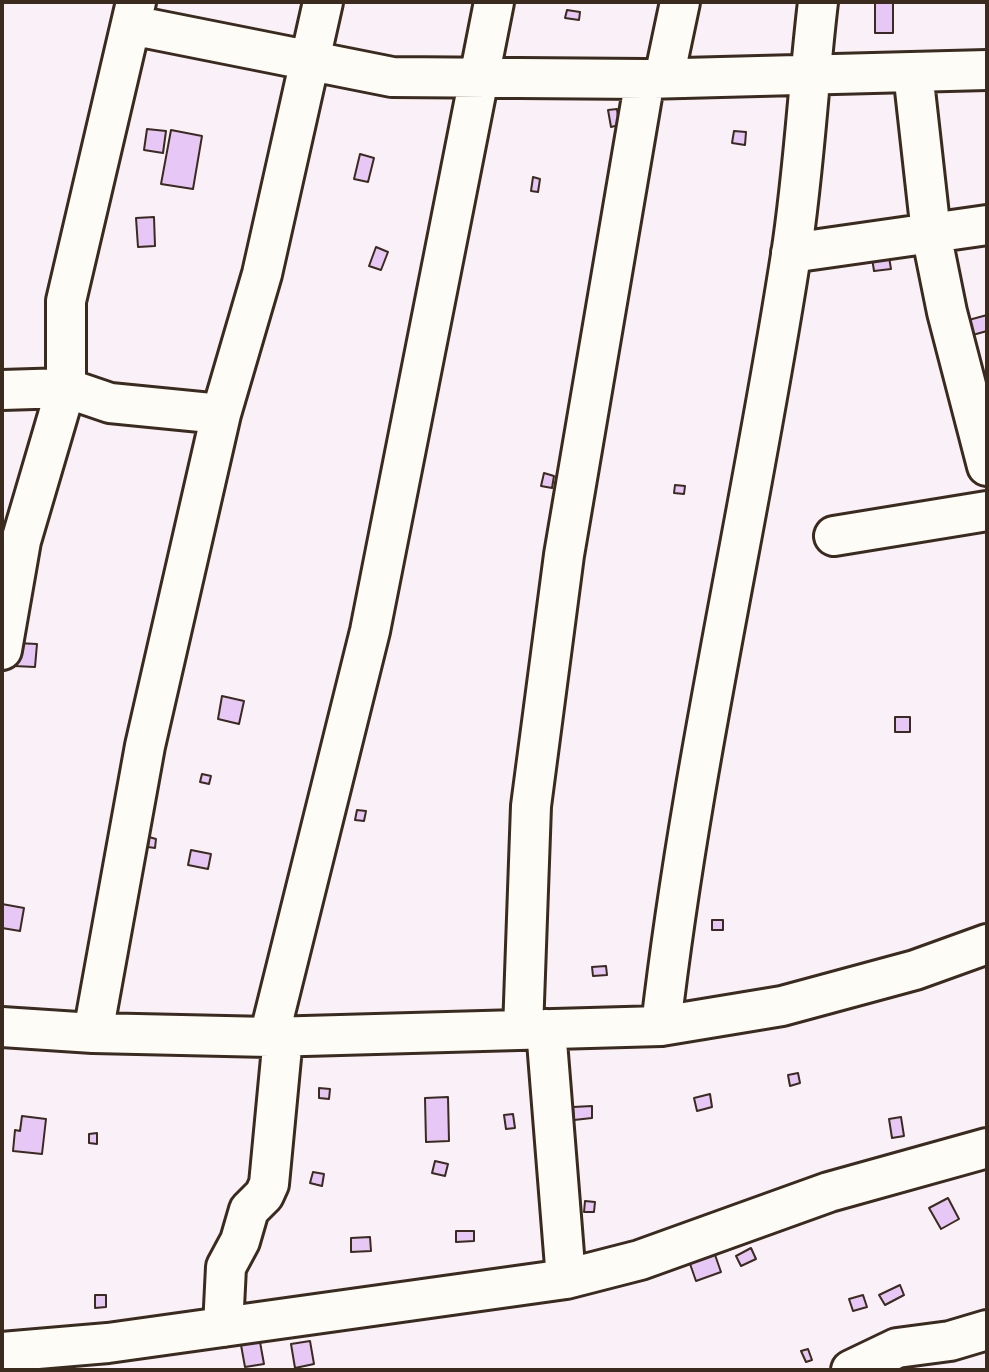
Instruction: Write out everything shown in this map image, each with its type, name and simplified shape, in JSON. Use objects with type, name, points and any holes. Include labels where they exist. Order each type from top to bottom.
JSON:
[{"type":"street","points":[[93,1033],[145,746],[221,414],[262,274],[323,2]]},
{"type":"street","points":[[223,1327],[226,1267],[240,1241],[249,1210],[264,1195],[269,1184],[276,1037],[370,631],[494,2]]},
{"type":"street","points":[[566,1279],[534,1030],[533,790],[564,555],[654,78],[680,2]]},
{"type":"street","points":[[661,1026],[673,921],[703,739],[791,253],[818,2]]},
{"type":"street","points":[[2,650],[12,541],[66,388],[66,301],[133,14],[392,77],[654,78],[987,70]]},
{"type":"street","points":[[913,72],[931,233],[947,312],[987,466]]},
{"type":"street","points":[[791,253],[987,225]]},
{"type":"street","points":[[2,390],[66,388],[110,403],[221,414]]},
{"type":"street","points":[[834,536],[987,511]]},
{"type":"street","points":[[2,1027],[93,1033],[276,1037],[661,1026],[782,1006],[915,970],[987,944]]},
{"type":"street","points":[[2,1352],[108,1343],[566,1279],[640,1260],[829,1192],[987,1148]]},
{"type":"street","points":[[851,1370],[897,1348],[950,1341],[987,1330]]},
{"type":"building","points":[[875,2],[893,2],[893,33],[875,33]]},
{"type":"building","points":[[567,10],[580,12],[579,20],[565,18]]},
{"type":"building","points":[[617,109],[619,125],[611,127],[608,110]]},
{"type":"building","points":[[147,129],[166,131],[163,153],[144,150]]},
{"type":"building","points":[[171,130],[202,136],[193,189],[161,184]]},
{"type":"building","points":[[734,131],[746,132],[745,145],[732,143]]},
{"type":"building","points":[[360,154],[374,158],[368,182],[354,179]]},
{"type":"building","points":[[533,177],[540,179],[538,192],[531,191]]},
{"type":"building","points":[[154,217],[155,246],[138,247],[136,218]]},
{"type":"building","points":[[376,247],[388,252],[381,270],[369,266]]},
{"type":"building","points":[[889,257],[891,269],[874,271],[872,258]]},
{"type":"building","points":[[987,315],[987,331],[969,336],[965,321]]},
{"type":"building","points":[[544,473],[554,476],[552,488],[541,486]]},
{"type":"building","points":[[675,485],[685,486],[684,494],[674,493]]},
{"type":"building","points":[[16,643],[37,644],[35,667],[14,666]]},
{"type":"building","points":[[222,696],[244,701],[239,724],[218,719]]},
{"type":"building","points":[[895,717],[910,717],[910,732],[895,732]]},
{"type":"building","points":[[202,774],[211,776],[209,784],[200,782]]},
{"type":"building","points":[[357,810],[366,811],[364,821],[355,820]]},
{"type":"building","points":[[149,837],[156,839],[155,848],[148,847]]},
{"type":"building","points":[[191,850],[211,854],[208,869],[188,865]]},
{"type":"building","points":[[2,904],[24,908],[20,931],[2,928]]},
{"type":"building","points":[[712,920],[723,920],[723,930],[712,930]]},
{"type":"building","points":[[606,966],[607,975],[593,976],[592,967]]},
{"type":"building","points":[[798,1073],[800,1083],[790,1086],[788,1075]]},
{"type":"building","points":[[319,1088],[330,1089],[329,1099],[319,1098]]},
{"type":"building","points":[[710,1094],[712,1107],[697,1111],[694,1098]]},
{"type":"building","points":[[448,1097],[449,1141],[426,1142],[425,1098]]},
{"type":"building","points":[[592,1106],[592,1118],[574,1120],[573,1107]]},
{"type":"building","points":[[513,1114],[515,1128],[506,1129],[504,1115]]},
{"type":"building","points":[[22,1116],[46,1119],[42,1154],[13,1151],[15,1130],[20,1131]]},
{"type":"building","points":[[901,1117],[904,1136],[892,1138],[889,1119]]},
{"type":"building","points":[[97,1133],[97,1144],[89,1143],[89,1134]]},
{"type":"building","points":[[435,1161],[448,1164],[445,1176],[432,1173]]},
{"type":"building","points":[[313,1172],[324,1174],[322,1186],[310,1183]]},
{"type":"building","points":[[948,1198],[959,1219],[941,1229],[929,1208]]},
{"type":"building","points":[[585,1201],[595,1202],[594,1212],[584,1212]]},
{"type":"building","points":[[456,1231],[474,1231],[474,1241],[456,1242]]},
{"type":"building","points":[[370,1237],[371,1251],[351,1252],[351,1238]]},
{"type":"building","points":[[751,1248],[756,1259],[741,1266],[736,1256]]},
{"type":"building","points":[[714,1252],[721,1272],[696,1281],[689,1261]]},
{"type":"building","points":[[900,1285],[904,1295],[885,1305],[879,1295]]},
{"type":"building","points":[[95,1295],[106,1295],[106,1307],[95,1308]]},
{"type":"building","points":[[863,1295],[867,1307],[853,1311],[849,1299]]},
{"type":"building","points":[[310,1341],[314,1364],[295,1368],[291,1344]]},
{"type":"building","points":[[260,1342],[264,1364],[245,1367],[241,1345]]},
{"type":"building","points":[[808,1349],[812,1360],[806,1362],[801,1351]]}]
